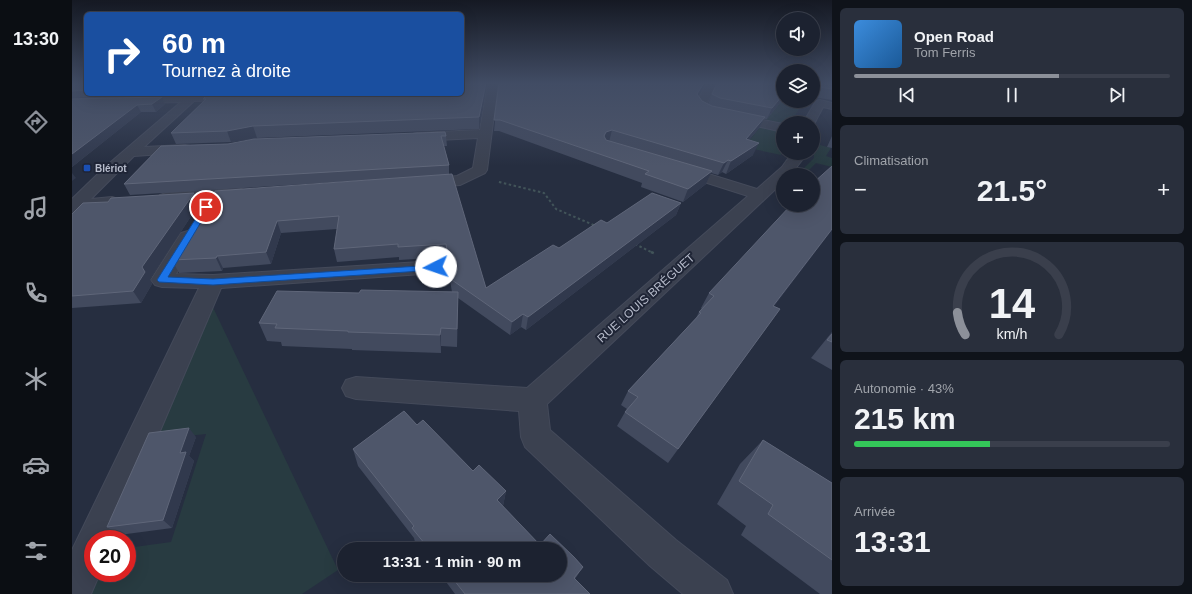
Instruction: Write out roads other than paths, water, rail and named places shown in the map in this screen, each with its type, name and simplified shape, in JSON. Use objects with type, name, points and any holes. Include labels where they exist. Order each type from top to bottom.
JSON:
[{"type":"street","points":[[75,207],[110,170],[178,111]]},
{"type":"street","points":[[413,183],[460,180],[480,170],[487,111]]},
{"type":"street","points":[[707,111],[776,127]]},
{"type":"street","points":[[406,137],[484,134]]},
{"type":"street","points":[[131,152],[200,149]]},
{"type":"street","name":"RUE LOUIS BRÉGUET","points":[[532,400],[760,195],[787,170],[795,160]]},
{"type":"street","points":[[668,166],[760,195]]},
{"type":"street","points":[[153,199],[254,193]]},
{"type":"street","points":[[214,195],[162,280],[213,282],[436,267]]},
{"type":"street","points":[[75,207],[123,201]]},
{"type":"street","points":[[100,530],[213,282]]},
{"type":"street","points":[[356,388],[532,400],[536,437],[663,553],[713,594]]},
{"type":"street","points":[[72,593],[84,566]]},
{"type":"place","name":"Blériot","points":[[87,168]]}]
